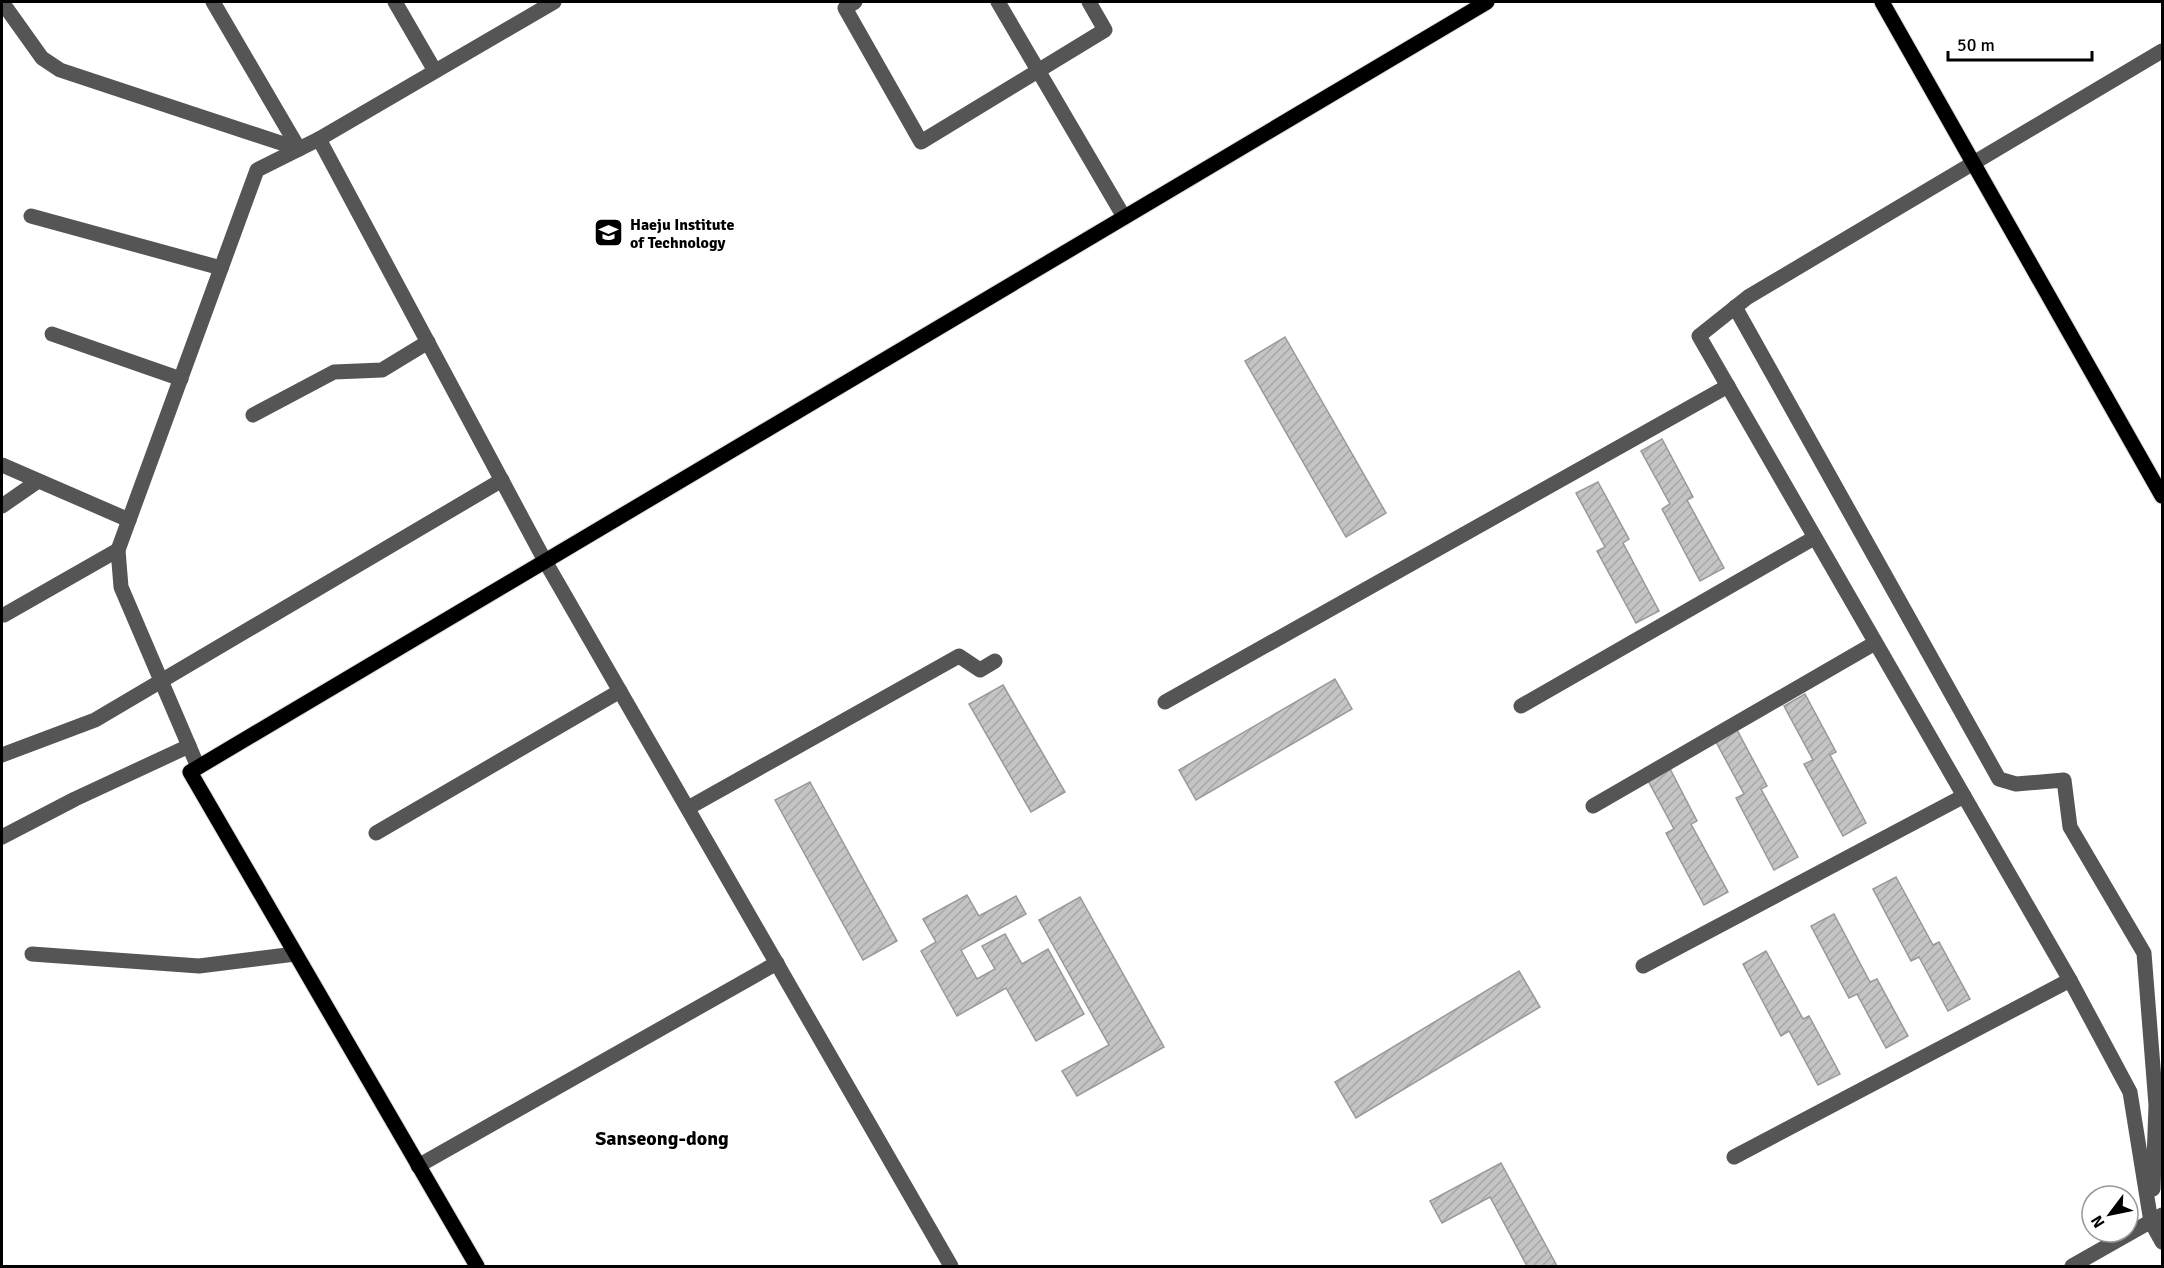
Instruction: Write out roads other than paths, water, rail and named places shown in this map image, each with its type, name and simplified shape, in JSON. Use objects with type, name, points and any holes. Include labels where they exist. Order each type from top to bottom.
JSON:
[{"type":"main road","points":[[477,1266],[190,772],[1487,2]]},
{"type":"main road","points":[[1882,2],[1975,161],[2163,496]]},
{"type":"street","points":[[2,2],[42,58],[60,70],[299,149]]},
{"type":"street","points":[[213,2],[299,149]]},
{"type":"street","points":[[395,2],[435,71]]},
{"type":"street","points":[[198,768],[121,587],[118,550],[257,170],[319,139],[554,2]]},
{"type":"street","points":[[855,2],[845,8],[921,142],[1105,30],[1089,2]]},
{"type":"street","points":[[998,2],[1124,217]]},
{"type":"street","points":[[2163,51],[1748,297],[1699,336],[2070,980],[2130,1092],[2163,1242]]},
{"type":"street","points":[[319,139],[545,561],[951,1266]]},
{"type":"street","points":[[31,216],[221,268]]},
{"type":"street","points":[[1735,307],[1999,779],[2016,784],[2064,780],[2070,827],[2144,953],[2156,1105],[2157,1218]]},
{"type":"street","points":[[52,334],[181,379]]},
{"type":"street","points":[[253,415],[333,372],[382,370],[428,342]]},
{"type":"street","points":[[1165,702],[1728,386]]},
{"type":"street","points":[[2,465],[129,520]]},
{"type":"street","points":[[2,755],[95,720],[502,480]]},
{"type":"street","points":[[2,506],[38,481]]},
{"type":"street","points":[[1521,706],[1814,538]]},
{"type":"street","points":[[4,615],[118,550]]},
{"type":"street","points":[[1593,806],[1875,643]]},
{"type":"street","points":[[687,808],[959,656],[981,670],[995,661]]},
{"type":"street","points":[[376,833],[620,691]]},
{"type":"street","points":[[2,837],[75,799],[189,746]]},
{"type":"street","points":[[1643,966],[1964,796]]},
{"type":"street","points":[[32,954],[199,966],[296,954]]},
{"type":"street","points":[[418,1166],[777,963]]},
{"type":"street","points":[[1734,1156],[2070,980]]},
{"type":"street","points":[[2072,1266],[2157,1218]]},
{"type":"place","name":"Haeju Institute of Technology","points":[[609,233]]},
{"type":"district","name":"Sanseong-dong","points":[[662,1138]]}]
